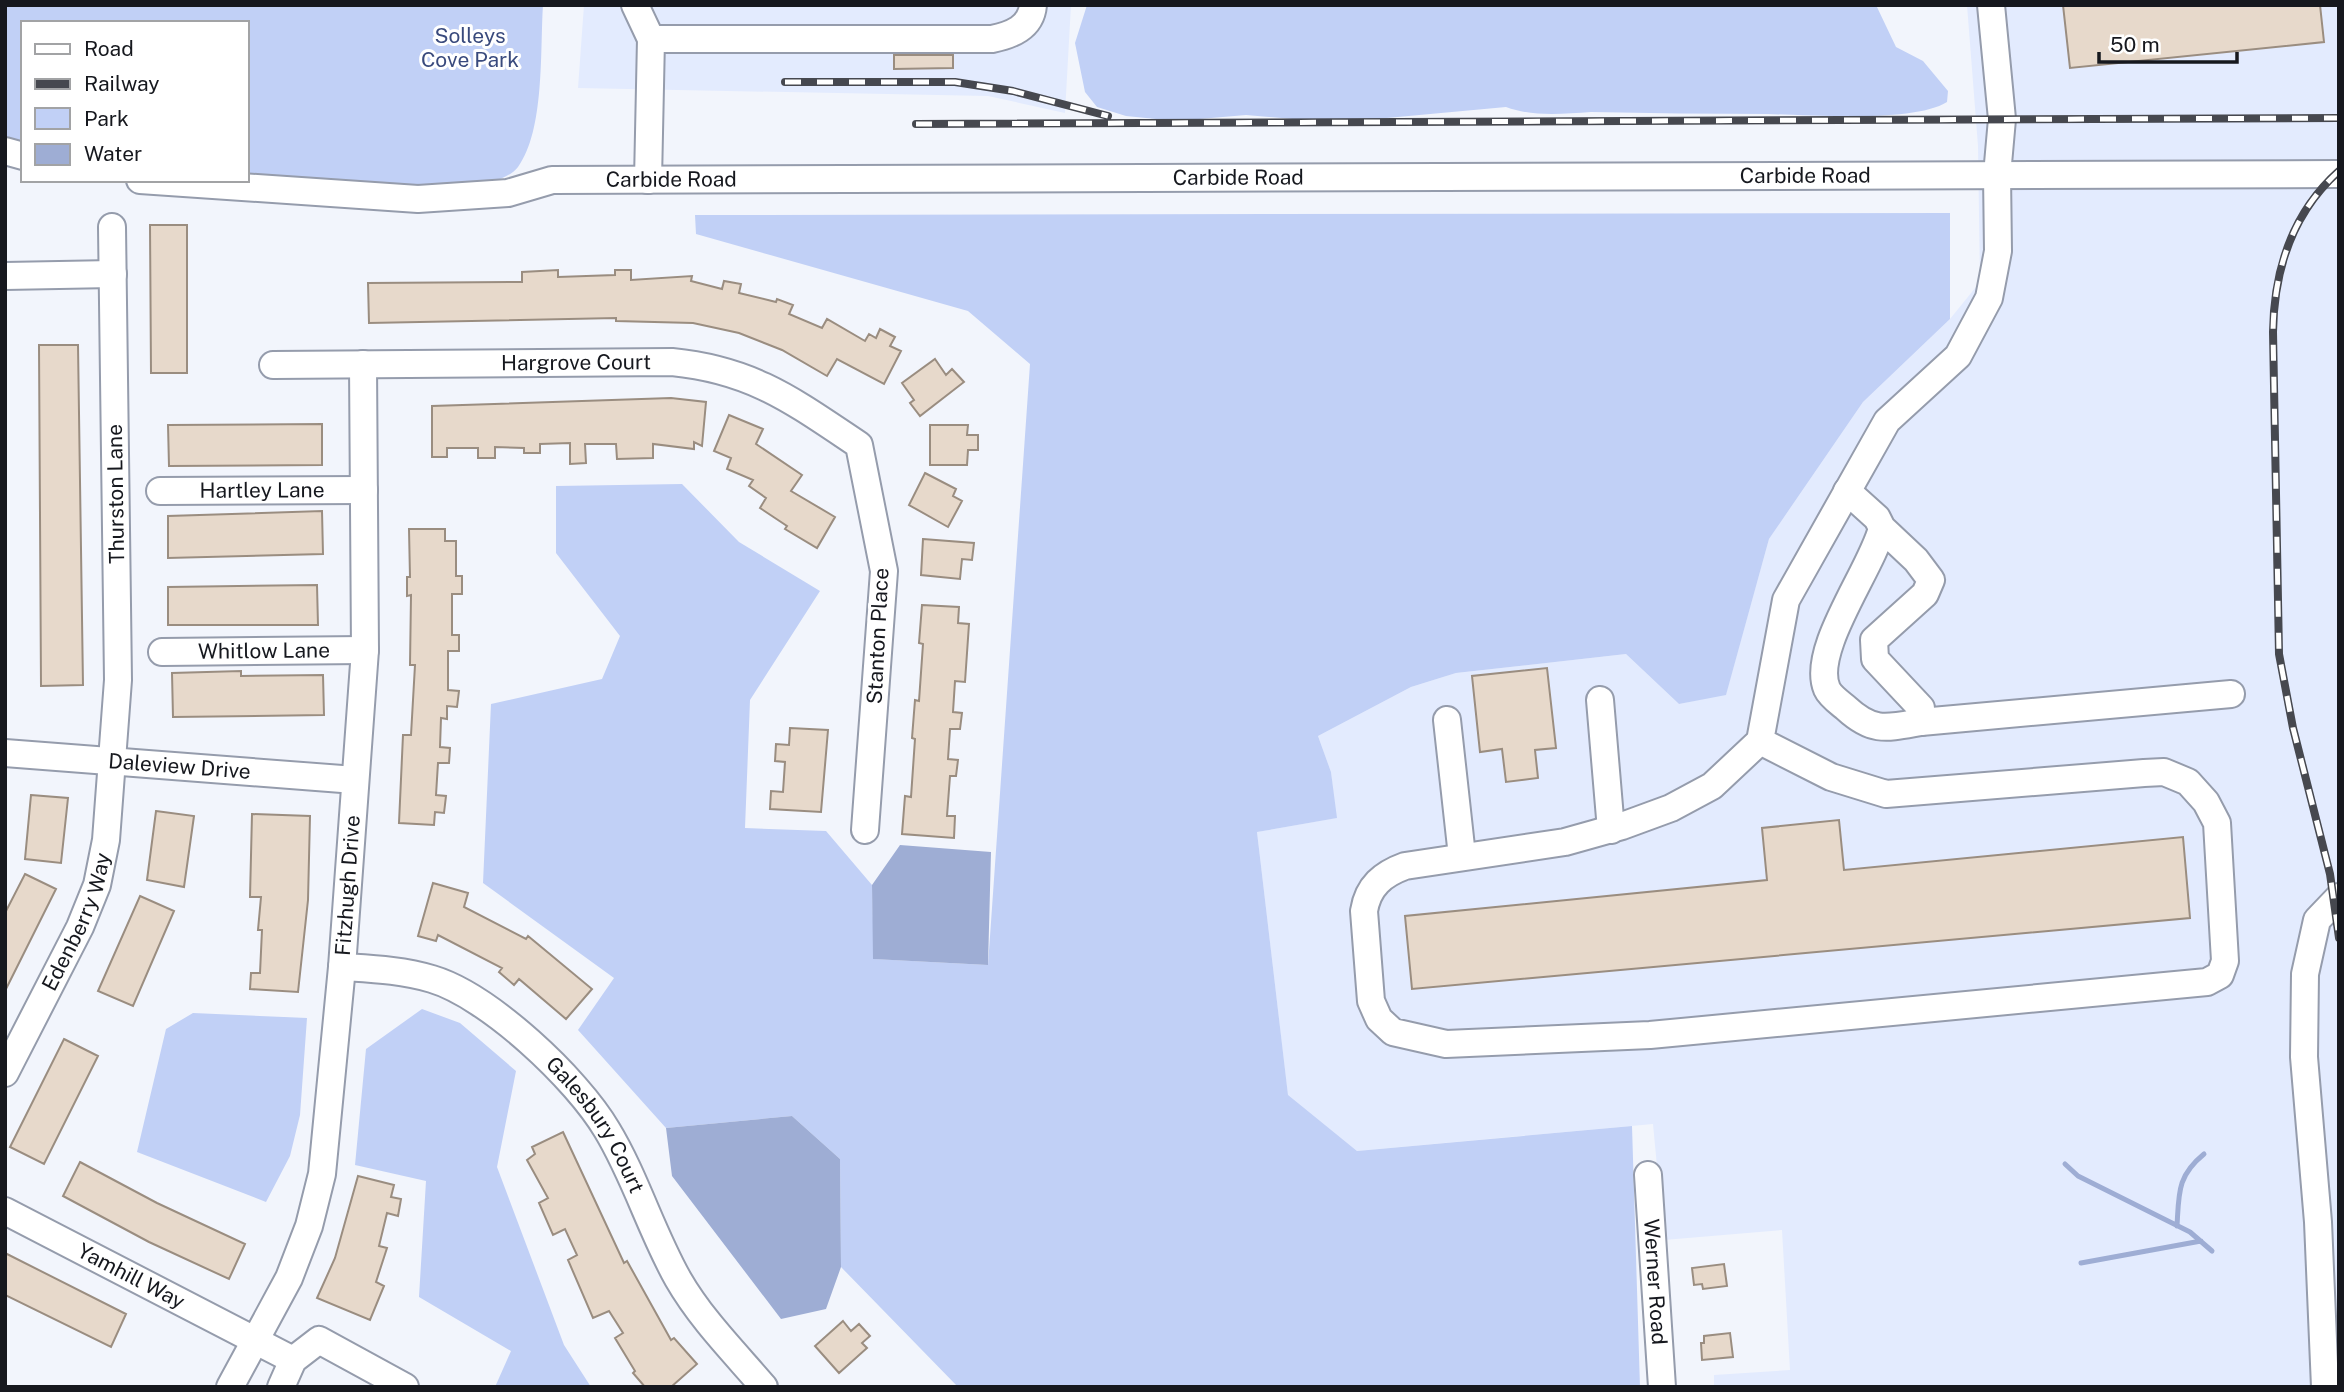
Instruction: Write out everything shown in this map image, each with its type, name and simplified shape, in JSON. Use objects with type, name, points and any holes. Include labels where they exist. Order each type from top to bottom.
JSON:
[{"type":"street","points":[[635,5],[651,39],[648,180]]},
{"type":"street","points":[[651,39],[992,39],[1009,36],[1021,29],[1034,5]]},
{"type":"street","points":[[1760,741],[1831,778],[1886,794],[2164,772],[2188,782],[2206,802],[2217,823],[2225,961],[2220,975],[2207,982],[1650,1035],[1446,1044],[1393,1032],[1379,1019],[1371,1001],[1366,898],[1381,877],[1392,871],[1462,856],[1565,842],[1611,830],[1671,808],[1712,786],[1760,741],[1786,600],[1887,421],[1958,356],[1989,298],[1998,251],[1997,175],[2002,119],[1991,5]]},
{"type":"street","name":"Carbide Road","points":[[168,182],[418,200],[508,193],[552,180],[2339,174]]},
{"type":"street","name":"Thurston Lane","points":[[112,228],[118,680],[113,761]]},
{"type":"street","points":[[5,276],[113,274]]},
{"type":"street","name":"Hargrove Court","points":[[273,365],[672,362],[710,365],[746,376],[781,393],[859,444]]},
{"type":"street","name":"Fitzhugh Drive","points":[[230,1387],[289,1278],[309,1226],[322,1174],[342,967],[365,650],[363,364]]},
{"type":"street","name":"Stanton Place","points":[[859,444],[884,571],[866,830]]},
{"type":"street","name":"Hartley Lane","points":[[160,491],[365,490]]},
{"type":"street","points":[[1847,491],[1877,518],[1882,528],[1916,560],[1931,580],[1926,594],[1874,640],[1875,659],[1921,708],[1921,722]]},
{"type":"street","points":[[1882,528],[1834,633],[1823,671],[1828,692],[1861,722],[1883,728],[1921,722],[2231,694]]},
{"type":"street","points":[[1834,633],[1852,643],[1874,649]]},
{"type":"street","name":"Whitlow Lane","points":[[162,652],[365,650]]},
{"type":"street","points":[[1600,701],[1611,830]]},
{"type":"street","points":[[1447,720],[1462,856]]},
{"type":"street","name":"Daleview Drive","points":[[5,752],[355,780]]},
{"type":"street","name":"Edenberry Way","points":[[5,1073],[80,927],[97,885],[106,840],[113,761]]},
{"type":"street","points":[[2325,1387],[2318,1222],[2304,1058],[2305,974],[2317,920],[2339,897]]},
{"type":"street","name":"Galesbury Court","points":[[342,967],[399,971],[434,979],[466,995],[563,1072],[608,1130],[677,1278],[716,1332],[764,1387]]},
{"type":"street","name":"Werner Road","points":[[1648,1175],[1662,1387]]},
{"type":"street","name":"Yamhill Way","points":[[5,1211],[293,1360]]},
{"type":"street","points":[[281,1387],[293,1360],[319,1340],[405,1387]]},
{"type":"shaded area","points":[[584,5],[1071,5],[1065,113],[988,96],[578,88]]},
{"type":"shaded area","points":[[1967,5],[2339,5],[2339,1387],[1714,1387],[1714,1375],[1790,1370],[1782,1230],[1664,1240],[1653,1124],[1357,1151],[1288,1096],[1257,832],[1336,818],[1331,772],[1318,736],[1411,687],[1456,673],[1626,654],[1679,704],[1726,694],[1769,539],[1863,402],[1950,319],[1980,282],[1978,146]]},
{"type":"green space","name":"Solleys Cove Park","points":[[5,5],[543,5],[540,89],[533,132],[518,167],[500,179],[470,186],[390,189],[248,178],[248,21],[21,21],[21,141],[5,137]]},
{"type":"green space","points":[[1087,5],[1876,5],[1896,47],[1923,61],[1948,91],[1947,102],[1932,109],[1911,113],[1860,116],[1591,112],[1548,114],[1506,107],[1376,119],[1304,120],[1246,115],[1176,121],[1126,116],[1097,107],[1085,92],[1075,43]]},
{"type":"green space","points":[[1950,213],[1950,319],[1863,402],[1769,539],[1726,695],[1679,704],[1626,654],[1456,673],[1411,687],[1318,736],[1331,772],[1337,818],[1257,832],[1288,1095],[1357,1151],[1632,1126],[1640,1387],[958,1387],[841,1267],[840,1159],[792,1116],[666,1128],[578,1030],[614,978],[483,883],[491,704],[602,679],[620,636],[556,553],[556,486],[682,484],[739,542],[820,591],[750,700],[745,828],[826,831],[872,885],[874,959],[988,965],[1030,364],[968,311],[696,234],[695,215]]},
{"type":"green space","points":[[422,1009],[460,1023],[516,1071],[497,1167],[564,1345],[591,1387],[495,1387],[511,1351],[419,1297],[426,1181],[355,1165],[366,1049]]},
{"type":"green space","points":[[193,1013],[307,1018],[300,1115],[290,1156],[266,1202],[137,1152],[166,1029]]},
{"type":"water","points":[[900,845],[991,852],[988,965],[873,959],[872,885]]},
{"type":"water","points":[[792,1116],[840,1159],[841,1267],[826,1309],[781,1319],[672,1176],[666,1128]]},
{"type":"building","points":[[2063,5],[2320,5],[2324,42],[2070,68]]},
{"type":"building","points":[[894,55],[953,55],[953,68],[894,69]]},
{"type":"building","points":[[150,225],[187,225],[187,373],[151,373]]},
{"type":"building","points":[[558,270],[558,277],[615,275],[615,270],[631,270],[631,280],[692,276],[691,281],[722,289],[724,281],[741,284],[739,293],[776,302],[777,299],[793,305],[789,314],[822,328],[827,319],[865,341],[869,334],[876,338],[880,329],[895,337],[890,346],[901,351],[884,384],[837,359],[827,376],[782,350],[739,333],[693,323],[616,321],[616,318],[369,323],[368,283],[522,282],[522,272]]},
{"type":"building","points":[[39,345],[78,345],[83,685],[41,686]]},
{"type":"building","points":[[935,359],[946,375],[952,369],[964,382],[920,416],[910,403],[914,400],[902,383]]},
{"type":"building","points":[[671,398],[706,402],[702,446],[694,442],[694,449],[653,444],[653,458],[617,459],[616,444],[585,444],[586,463],[570,464],[570,443],[540,444],[540,453],[524,453],[524,448],[495,447],[495,458],[478,458],[478,448],[447,448],[447,457],[432,457],[432,406]]},
{"type":"building","points":[[729,415],[763,429],[756,444],[802,475],[791,491],[835,517],[817,548],[785,529],[787,526],[760,508],[766,498],[749,486],[753,480],[727,469],[731,458],[714,451]]},
{"type":"building","points":[[322,424],[322,465],[169,466],[168,425]]},
{"type":"building","points":[[930,425],[968,425],[967,435],[978,435],[978,450],[968,450],[967,465],[930,465]]},
{"type":"building","points":[[925,473],[956,489],[953,496],[962,501],[948,527],[909,505]]},
{"type":"building","points":[[322,511],[323,554],[168,558],[168,516]]},
{"type":"building","points":[[409,529],[445,529],[445,541],[456,541],[456,576],[462,576],[462,594],[452,594],[452,635],[459,635],[459,651],[448,651],[448,690],[459,691],[457,707],[447,706],[447,719],[441,718],[440,747],[450,748],[449,763],[438,763],[436,795],[446,796],[444,813],[435,812],[434,825],[399,823],[403,735],[411,735],[415,665],[410,665],[411,595],[407,596],[407,577],[410,577]]},
{"type":"building","points":[[923,539],[974,543],[972,560],[962,559],[960,579],[921,575]]},
{"type":"building","points":[[317,585],[318,625],[168,625],[168,587]]},
{"type":"building","points":[[922,605],[959,607],[958,623],[969,624],[965,682],[955,681],[953,712],[962,713],[960,729],[950,729],[948,759],[958,760],[956,776],[950,776],[947,816],[955,816],[954,838],[902,834],[905,796],[911,797],[915,739],[912,738],[915,700],[919,701],[923,644],[919,643]]},
{"type":"building","points":[[1547,668],[1556,748],[1535,750],[1538,778],[1506,782],[1502,749],[1480,752],[1472,676]]},
{"type":"building","points":[[241,671],[241,676],[323,675],[324,715],[173,717],[172,673]]},
{"type":"building","points":[[790,728],[828,730],[821,812],[770,809],[771,791],[783,792],[785,762],[775,761],[776,744],[789,745]]},
{"type":"building","points":[[31,795],[68,798],[61,863],[25,859]]},
{"type":"building","points":[[156,811],[194,816],[184,887],[147,880]]},
{"type":"building","points":[[252,814],[310,816],[308,900],[298,992],[250,989],[251,973],[260,973],[262,930],[258,930],[261,897],[250,897]]},
{"type":"building","points":[[1839,820],[1844,870],[2183,837],[2190,918],[1412,989],[1405,916],[1767,880],[1762,828]]},
{"type":"building","points":[[25,874],[56,889],[5,991],[5,913]]},
{"type":"building","points":[[433,883],[468,893],[464,907],[526,939],[528,936],[592,989],[566,1019],[519,979],[514,985],[499,972],[502,968],[438,935],[436,941],[418,936]]},
{"type":"building","points":[[140,896],[174,911],[133,1006],[98,991]]},
{"type":"building","points":[[64,1039],[98,1056],[44,1164],[10,1147]]},
{"type":"building","points":[[563,1132],[624,1263],[627,1261],[671,1340],[674,1338],[697,1364],[671,1387],[645,1387],[633,1373],[635,1371],[615,1338],[623,1333],[609,1311],[593,1318],[568,1260],[577,1255],[565,1229],[553,1235],[539,1203],[548,1198],[527,1160],[535,1154],[532,1147]]},
{"type":"building","points":[[80,1162],[157,1203],[245,1244],[229,1279],[149,1242],[63,1196]]},
{"type":"building","points":[[358,1176],[394,1185],[391,1197],[401,1199],[398,1216],[387,1213],[379,1246],[387,1248],[376,1282],[384,1286],[370,1320],[317,1298],[335,1258]]},
{"type":"building","points":[[5,1253],[126,1314],[111,1347],[5,1295]]},
{"type":"building","points":[[1724,1264],[1727,1286],[1703,1289],[1702,1284],[1694,1285],[1692,1268]]},
{"type":"building","points":[[843,1321],[851,1331],[859,1324],[870,1336],[862,1343],[867,1348],[839,1373],[815,1346]]},
{"type":"building","points":[[1730,1333],[1733,1357],[1702,1360],[1701,1343],[1704,1343],[1704,1336]]},
{"type":"waterway","points":[[2177,1226],[2181,1186],[2189,1170],[2204,1154]]},
{"type":"waterway","points":[[2065,1164],[2078,1176],[2190,1232],[2212,1251]]},
{"type":"waterway","points":[[2081,1263],[2201,1241]]},
{"type":"railway","points":[[785,82],[955,82],[1013,91],[1108,116]]},
{"type":"railway","points":[[916,124],[2339,118]]},
{"type":"railway","points":[[2339,171],[2309,205],[2289,244],[2277,287],[2273,332],[2279,654],[2293,728],[2330,874],[2339,938]]}]
